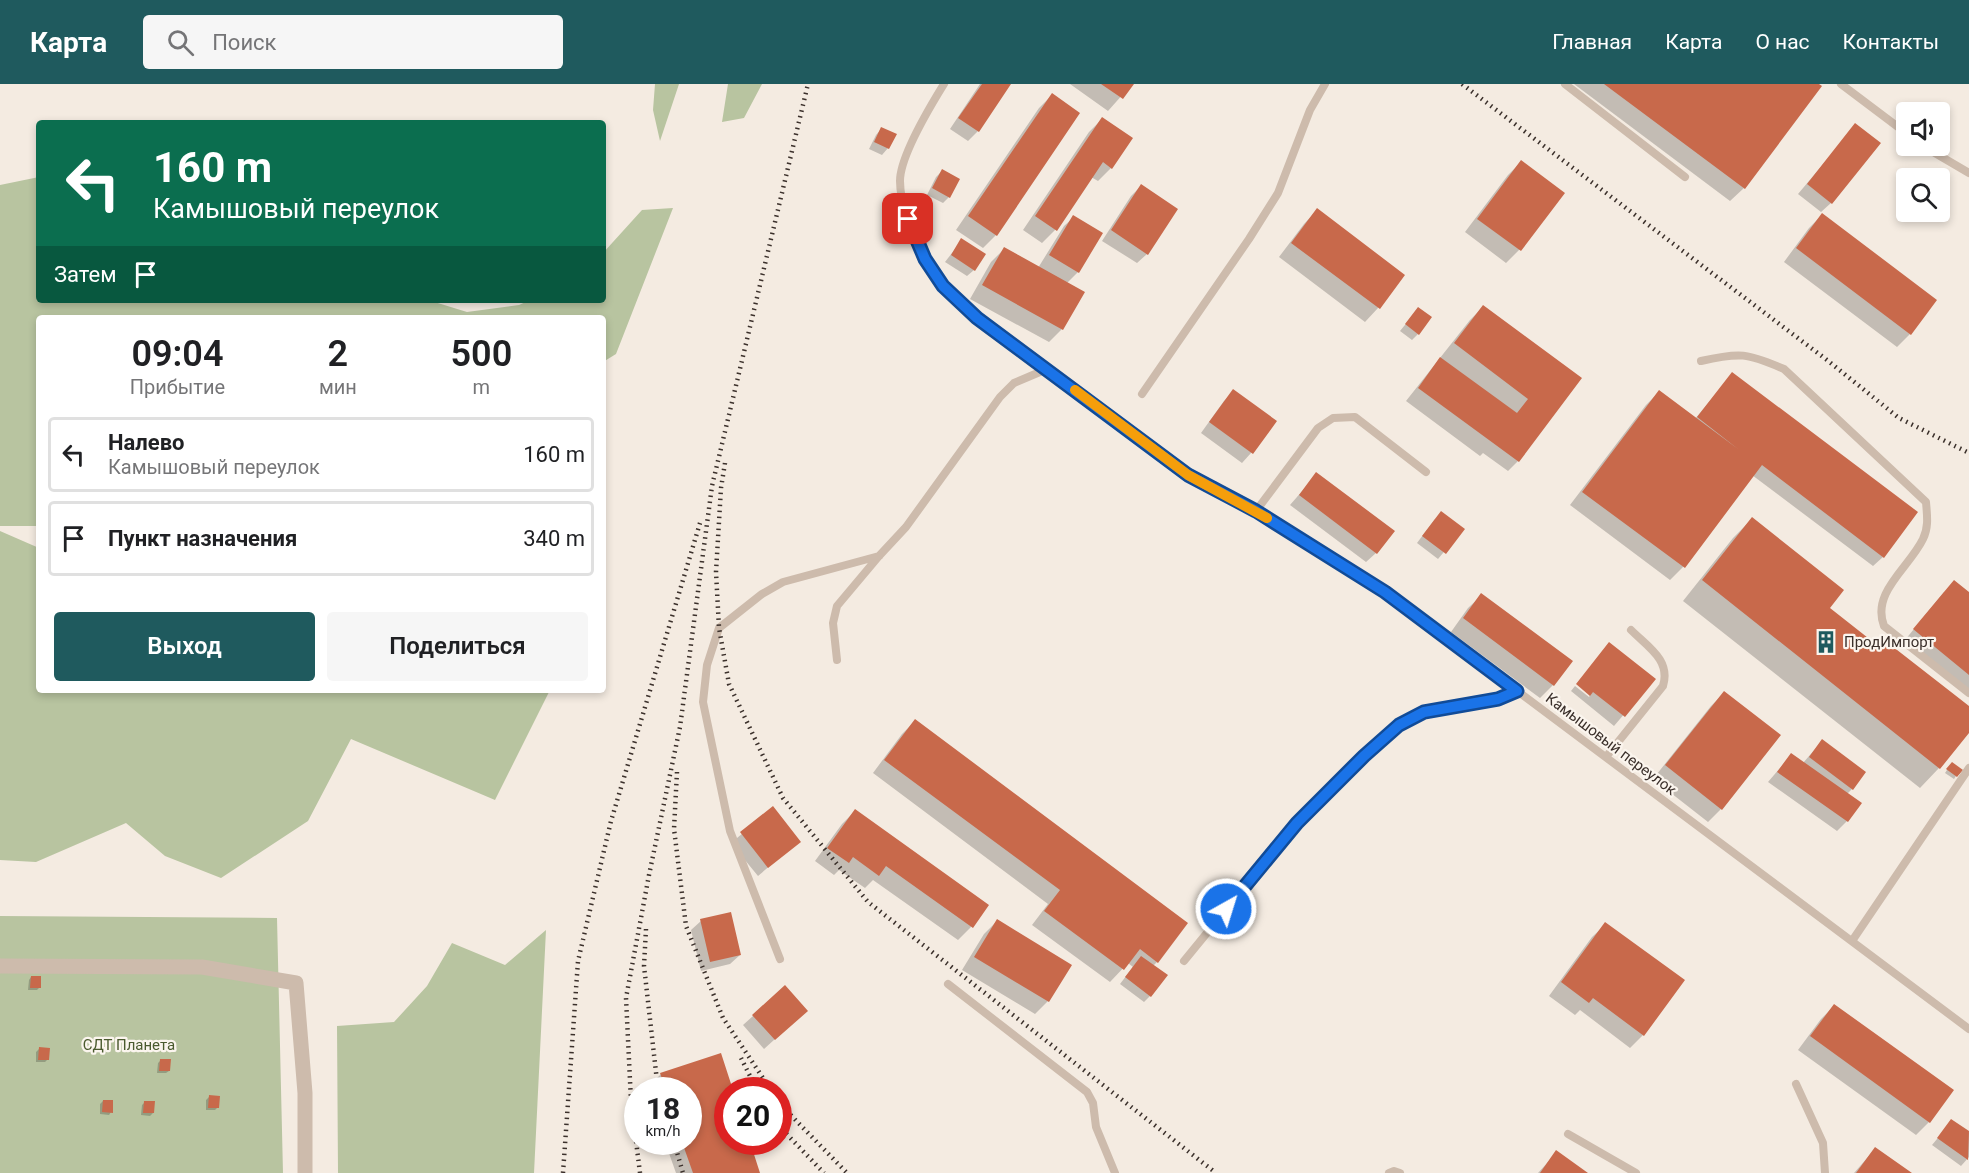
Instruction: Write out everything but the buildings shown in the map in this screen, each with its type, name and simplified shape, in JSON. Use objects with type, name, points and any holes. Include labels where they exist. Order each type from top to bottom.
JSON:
[{"type":"street","points":[[0,966],[202,967],[296,983],[305,1093],[305,1173]]},
{"type":"lane","name":"Камышовый переулок","points":[[944,84],[929,108],[904,162],[900,180],[908,219],[925,259],[943,286],[977,318],[1188,475],[1256,511],[1385,592],[1969,1029]]},
{"type":"lane","points":[[1142,394],[1278,193],[1310,110],[1325,84]]},
{"type":"lane","points":[[1565,84],[1684,177]]},
{"type":"lane","points":[[1841,84],[1896,125]]},
{"type":"lane","points":[[1940,156],[1969,173]]},
{"type":"lane","points":[[1701,361],[1731,354],[1756,357],[1784,369],[1926,502],[1928,524],[1923,540],[1894,580],[1882,603],[1880,615],[1884,626],[1969,693]]},
{"type":"lane","points":[[837,660],[833,623],[837,606],[906,527],[1000,397],[1014,383],[1047,369]]},
{"type":"lane","points":[[1256,511],[1318,428],[1334,418],[1355,417],[1426,472]]},
{"type":"lane","points":[[780,959],[730,831],[703,702],[707,665],[719,628],[762,594],[783,582],[879,556]]},
{"type":"lane","points":[[1606,757],[1663,686],[1666,675],[1663,662],[1631,630]]},
{"type":"lane","points":[[1184,961],[1297,823],[1364,756],[1399,725],[1424,712],[1498,699],[1517,691]]},
{"type":"lane","points":[[1852,941],[1969,768]]},
{"type":"lane","points":[[948,984],[1087,1092],[1094,1103],[1096,1127],[1115,1173]]},
{"type":"lane","points":[[1796,1084],[1823,1143],[1825,1173]]},
{"type":"lane","points":[[1568,1134],[1636,1173]]},
{"type":"lane","points":[[1389,1173],[1394,1171],[1400,1173]]},
{"type":"green space","points":[[655,84],[679,84],[660,141],[653,110]]},
{"type":"green space","points":[[728,84],[762,84],[744,118],[722,122]]},
{"type":"green space","points":[[36,178],[36,303],[438,303],[467,312],[523,303],[606,303],[606,250],[642,210],[673,208],[616,354],[606,360],[606,315],[36,315],[36,526],[0,526],[0,185]]},
{"type":"green space","points":[[0,531],[36,547],[36,693],[548,693],[495,800],[351,739],[308,821],[221,878],[165,856],[126,823],[36,862],[0,860]]},
{"type":"green space","name":"СДТ Планета","points":[[0,916],[277,918],[283,1173],[0,1173]]},
{"type":"green space","points":[[546,930],[534,1173],[338,1173],[337,1026],[394,1022],[427,986],[452,943],[505,965]]},
{"type":"railway","points":[[640,1173],[631,1101],[626,998],[680,727],[712,486],[808,84]]},
{"type":"railway","points":[[1462,84],[1827,360],[1899,418],[1969,453]]},
{"type":"railway","points":[[725,463],[721,488],[716,572],[719,628],[729,684],[783,798],[868,902],[1216,1173]]},
{"type":"railway","points":[[563,1173],[578,961],[611,821],[700,523]]},
{"type":"railway","points":[[677,772],[674,829],[686,926],[723,1018],[762,1077]]},
{"type":"railway","points":[[646,929],[644,966],[657,1077]]},
{"type":"railway","points":[[741,1058],[750,1077]]},
{"type":"railway","points":[[792,1116],[847,1173]]},
{"type":"railway","points":[[792,1140],[824,1173]]},
{"type":"railway","points":[[678,1155],[683,1173]]},
{"type":"slow traffic","points":[[1075,390],[1188,475],[1267,518]]},
{"type":"place","name":"ПродИмпорт","points":[[1826,642]]},
{"type":"route","points":[[908,219],[925,259],[943,286],[977,318],[1188,475],[1256,511],[1385,592],[1517,691],[1498,699],[1424,712],[1399,725],[1364,756],[1297,823],[1226,909]]}]
